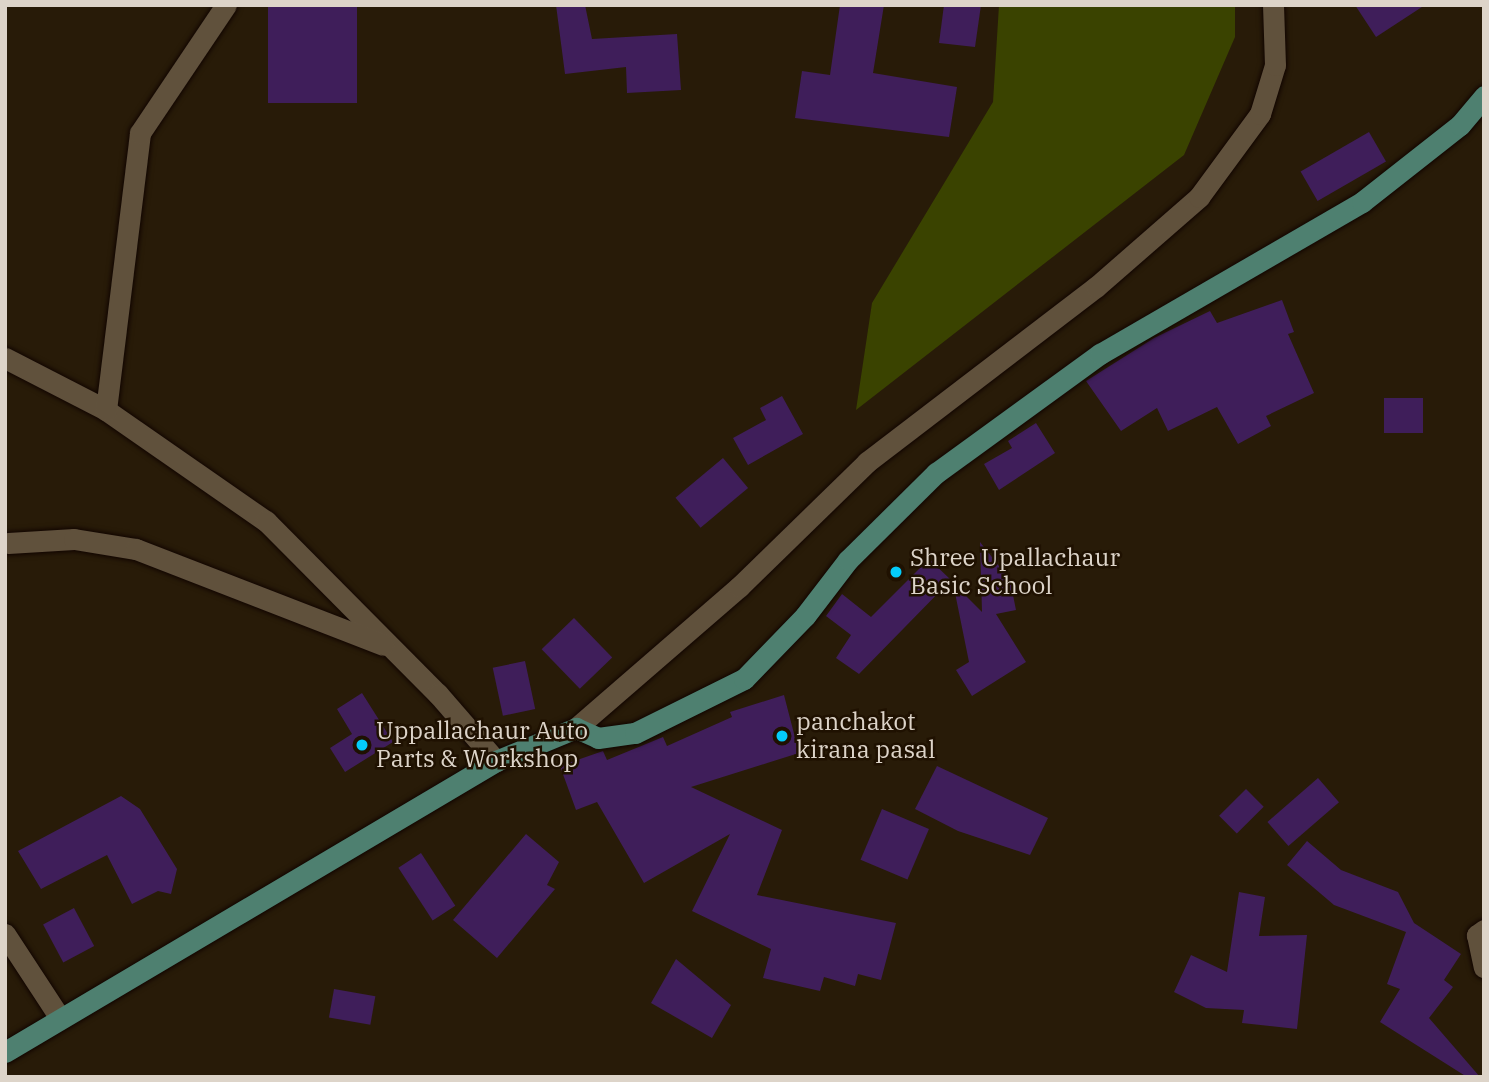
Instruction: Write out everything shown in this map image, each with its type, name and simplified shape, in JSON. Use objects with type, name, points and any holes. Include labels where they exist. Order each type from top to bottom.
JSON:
[{"type":"main road","points":[[5,1052],[496,761],[576,728],[598,738],[635,733],[744,679],[805,616],[848,560],[936,473],[1100,354],[1362,202],[1460,125],[1484,96]]},
{"type":"street","points":[[106,410],[140,132],[226,5]]},
{"type":"street","points":[[576,728],[739,587],[867,462],[1097,287],[1199,197],[1260,114],[1275,65],[1273,5]]},
{"type":"street","points":[[5,358],[106,410],[266,521],[395,650],[496,761]]},
{"type":"street","points":[[8,543],[74,539],[135,549],[395,650]]},
{"type":"street","points":[[1484,930],[1477,935],[1484,967]]},
{"type":"street","points":[[5,933],[60,1018]]},
{"type":"green space","points":[[999,5],[1235,5],[1235,37],[1184,155],[856,410],[872,303],[993,102]]},
{"type":"building","points":[[268,5],[357,5],[357,103],[268,103]]},
{"type":"building","points":[[556,5],[585,5],[592,39],[677,34],[681,90],[627,93],[626,67],[565,74]]},
{"type":"building","points":[[840,5],[884,5],[873,73],[957,87],[949,137],[795,118],[802,71],[830,75]]},
{"type":"building","points":[[944,5],[981,5],[975,47],[939,43]]},
{"type":"building","points":[[1355,5],[1425,5],[1376,37]]},
{"type":"building","points":[[1369,132],[1386,161],[1318,201],[1301,172]]},
{"type":"building","points":[[1282,300],[1294,332],[1288,334],[1314,393],[1266,416],[1271,426],[1238,444],[1217,407],[1168,431],[1157,408],[1121,431],[1086,381],[1154,338],[1210,311],[1217,323]]},
{"type":"building","points":[[782,396],[803,434],[748,465],[733,438],[766,420],[760,408]]},
{"type":"building","points":[[1384,398],[1423,398],[1423,433],[1384,433]]},
{"type":"building","points":[[1036,423],[1055,453],[999,490],[984,464],[1012,448],[1008,441]]},
{"type":"building","points":[[723,458],[748,488],[701,528],[676,498]]},
{"type":"building","points":[[980,542],[1010,580],[1016,610],[996,614],[1026,662],[972,696],[956,670],[969,662],[953,583],[982,612]]},
{"type":"building","points":[[929,559],[951,580],[859,674],[836,658],[851,635],[826,616],[842,594],[871,617]]},
{"type":"building","points":[[574,618],[612,658],[580,689],[542,649]]},
{"type":"building","points":[[525,661],[535,709],[503,716],[493,668]]},
{"type":"building","points":[[362,693],[393,742],[345,772],[330,748],[352,734],[337,709]]},
{"type":"building","points":[[784,695],[799,753],[691,787],[782,830],[757,895],[896,923],[881,980],[858,974],[855,986],[824,977],[820,991],[763,978],[771,949],[692,911],[730,834],[644,883],[597,802],[576,810],[560,766],[603,751],[607,760],[663,737],[667,746],[732,717],[730,712]]},
{"type":"building","points":[[937,766],[1048,818],[1030,855],[958,831],[915,809]]},
{"type":"building","points":[[1318,778],[1339,802],[1288,846],[1267,822]]},
{"type":"building","points":[[1246,789],[1264,807],[1237,834],[1219,816]]},
{"type":"building","points":[[121,796],[140,809],[177,869],[171,894],[158,891],[132,904],[107,855],[41,889],[18,851]]},
{"type":"building","points":[[882,809],[929,829],[907,880],[861,860]]},
{"type":"building","points":[[526,834],[559,862],[547,885],[555,889],[497,958],[453,920]]},
{"type":"building","points":[[1307,841],[1341,870],[1398,892],[1414,923],[1461,954],[1444,980],[1453,987],[1429,1018],[1480,1077],[1467,1077],[1380,1022],[1400,989],[1387,984],[1406,932],[1334,905],[1287,865]]},
{"type":"building","points":[[421,853],[455,906],[433,921],[398,868]]},
{"type":"building","points":[[1239,892],[1265,897],[1259,936],[1307,935],[1297,1029],[1242,1023],[1244,1010],[1206,1008],[1174,992],[1191,955],[1227,972]]},
{"type":"building","points":[[74,908],[94,946],[63,962],[43,924]]},
{"type":"building","points":[[676,959],[731,1005],[712,1038],[651,1003]]},
{"type":"building","points":[[334,989],[375,996],[370,1025],[329,1018]]},
{"type":"place","name":"Shree Upallachaur Basic School","points":[[896,572]]},
{"type":"place","name":"panchakot kirana pasal","points":[[782,736]]},
{"type":"place","name":"Uppallachaur Auto Parts & Workshop","points":[[362,745]]}]
